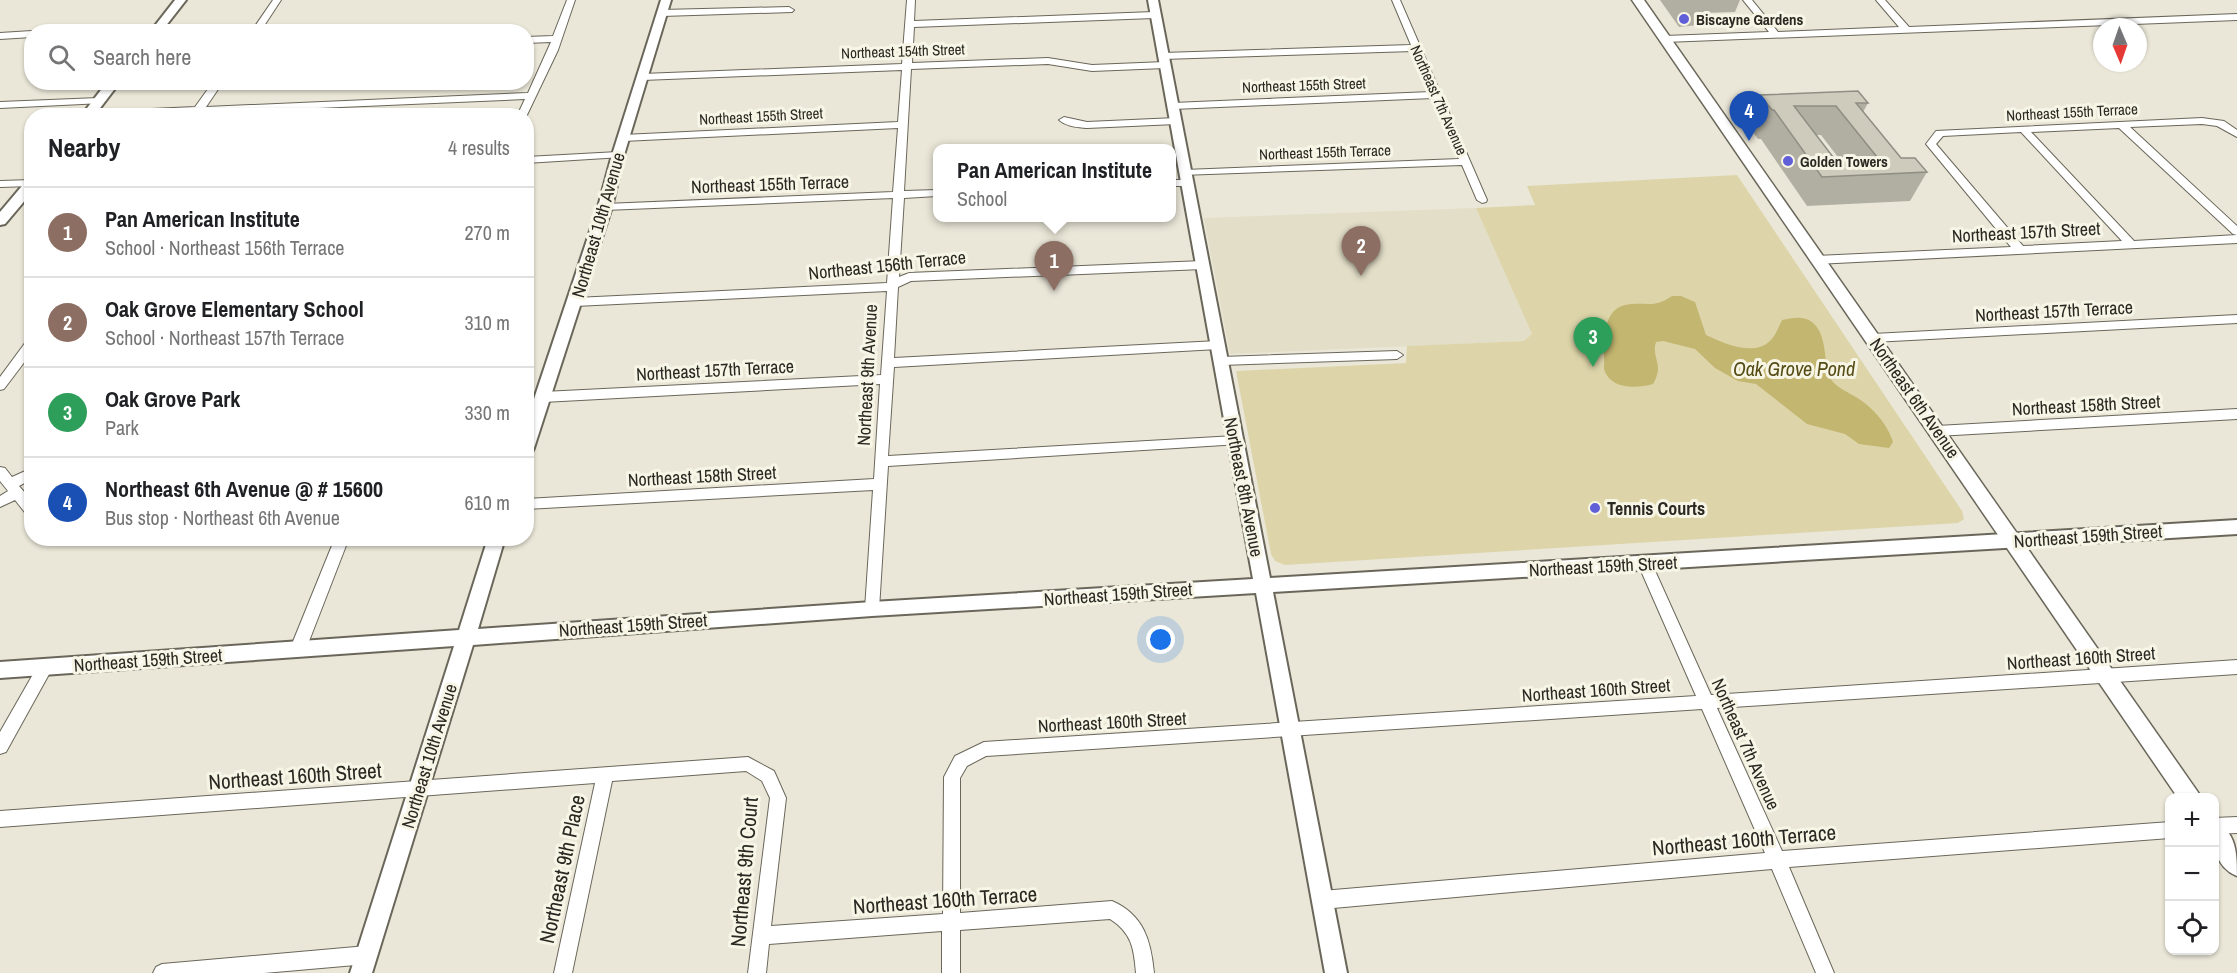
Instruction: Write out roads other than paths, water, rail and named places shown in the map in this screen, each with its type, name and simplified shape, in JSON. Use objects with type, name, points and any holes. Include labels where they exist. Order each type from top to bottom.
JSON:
[{"type":"main road","name":"Northeast 6th Avenue","points":[[1638,0],[2188,793]]},
{"type":"main road","points":[[2219,839],[2237,865]]},
{"type":"street","points":[[162,24],[181,0]]},
{"type":"street","points":[[260,24],[277,0]]},
{"type":"street","points":[[534,88],[557,39],[571,0]]},
{"type":"street","name":"Northeast 9th Avenue","points":[[872,609],[911,0]]},
{"type":"street","name":"Northeast 8th Avenue","points":[[1153,0],[1336,973]]},
{"type":"street","name":"Northeast 7th Avenue","points":[[1396,0],[1482,200]]},
{"type":"street","points":[[1747,0],[1775,34]]},
{"type":"street","points":[[1880,0],[1906,29]]},
{"type":"street","points":[[664,7],[789,10]]},
{"type":"street","name":"Northeast 10th Avenue","points":[[534,424],[605,207],[623,138],[664,7]]},
{"type":"street","points":[[909,24],[1154,15]]},
{"type":"street","points":[[1665,39],[2237,17]]},
{"type":"street","points":[[0,36],[24,34]]},
{"type":"street","points":[[534,40],[557,39]]},
{"type":"street","name":"Northeast 154th Street","points":[[642,77],[1048,61],[1092,68],[1164,60],[1416,48]]},
{"type":"street","points":[[93,108],[108,90]]},
{"type":"street","points":[[200,108],[212,90]]},
{"type":"street","points":[[525,108],[533,90]]},
{"type":"street","name":"Northeast 155th Street","points":[[1173,106],[1436,95]]},
{"type":"street","points":[[280,108],[530,96]]},
{"type":"street","points":[[0,105],[99,101]]},
{"type":"street","points":[[1064,120],[1087,125],[1176,121]]},
{"type":"street","name":"Northeast 155th Terrace","points":[[2020,250],[1930,144],[1940,133],[2202,121],[2220,123],[2237,134]]},
{"type":"street","name":"Northeast 155th Street","points":[[623,138],[902,125]]},
{"type":"street","points":[[2122,125],[2237,232]]},
{"type":"street","points":[[2023,129],[2131,244]]},
{"type":"street","points":[[534,159],[618,155]]},
{"type":"street","name":"Northeast 155th Terrace","points":[[1176,181],[1186,178],[1466,162]]},
{"type":"street","points":[[0,184],[24,183]]},
{"type":"street","points":[[0,221],[24,192]]},
{"type":"street","name":"Northeast 155th Terrace","points":[[605,207],[933,193]]},
{"type":"street","name":"Northeast 157th Street","points":[[1816,260],[2237,239]]},
{"type":"street","name":"Northeast 156th Terrace","points":[[575,302],[892,286],[909,277],[1203,264]]},
{"type":"street","name":"Northeast 157th Terrace","points":[[1873,338],[2237,320]]},
{"type":"street","points":[[0,386],[24,353]]},
{"type":"street","points":[[889,363],[1219,353],[1397,355]]},
{"type":"street","name":"Northeast 157th Terrace","points":[[543,397],[888,379]]},
{"type":"street","name":"Northeast 158th Street","points":[[1937,431],[2237,414]]},
{"type":"street","points":[[882,461],[1235,441]]},
{"type":"street","points":[[6,481],[24,475]]},
{"type":"street","points":[[0,502],[6,481]]},
{"type":"street","points":[[6,481],[24,502]]},
{"type":"street","name":"Northeast 158th Street","points":[[534,504],[880,484]]},
{"type":"street","name":"Northeast 159th Street","points":[[0,670],[872,609],[2237,527]]},
{"type":"street","points":[[298,649],[339,546]]},
{"type":"street","name":"Northeast 10th Avenue","points":[[364,964],[494,546]]},
{"type":"street","name":"Northeast 7th Avenue","points":[[1645,564],[1825,973]]},
{"type":"street","name":"Northeast 160th Street","points":[[952,922],[952,777],[961,761],[984,749],[1290,731],[2237,667]]},
{"type":"street","points":[[0,747],[45,668]]},
{"type":"street","name":"Northeast 160th Street","points":[[0,819],[747,764],[768,777]]},
{"type":"street","name":"Northeast 9th Place","points":[[563,973],[605,774]]},
{"type":"street","name":"Northeast 9th Court","points":[[757,973],[778,798],[768,777]]},
{"type":"street","points":[[2219,826],[2237,825]]},
{"type":"street","name":"Northeast 160th Terrace","points":[[1322,900],[1777,860],[2165,830]]},
{"type":"street","name":"Northeast 160th Terrace","points":[[761,936],[1112,910],[1130,920],[1142,944],[1145,973]]},
{"type":"street","points":[[951,973],[952,922]]},
{"type":"street","points":[[162,973],[364,964]]},
{"type":"water","name":"Oak Grove Pond","points":[[1672,296],[1681,296],[1695,302],[1706,335],[1738,347],[1763,346],[1774,337],[1782,320],[1800,318],[1813,322],[1824,344],[1829,376],[1838,387],[1875,412],[1888,429],[1893,442],[1889,448],[1859,444],[1845,434],[1807,424],[1756,384],[1738,381],[1715,368],[1695,349],[1663,341],[1656,342],[1658,371],[1653,384],[1631,387],[1617,384],[1607,376],[1604,369],[1606,328],[1614,311],[1621,306],[1657,303]]},
{"type":"place","name":"Biscayne Gardens","points":[[1684,19]]},
{"type":"place","name":"Northeast 6th Avenue @ # 15600","points":[[1749,141]]},
{"type":"place","name":"Golden Towers","points":[[1788,161]]},
{"type":"place","name":"Oak Grove Elementary School","points":[[1361,276]]},
{"type":"place","name":"Pan American Institute","points":[[1054,291]]},
{"type":"place","name":"Oak Grove Park","points":[[1593,367]]},
{"type":"place","name":"Tennis Courts","points":[[1595,508]]}]
